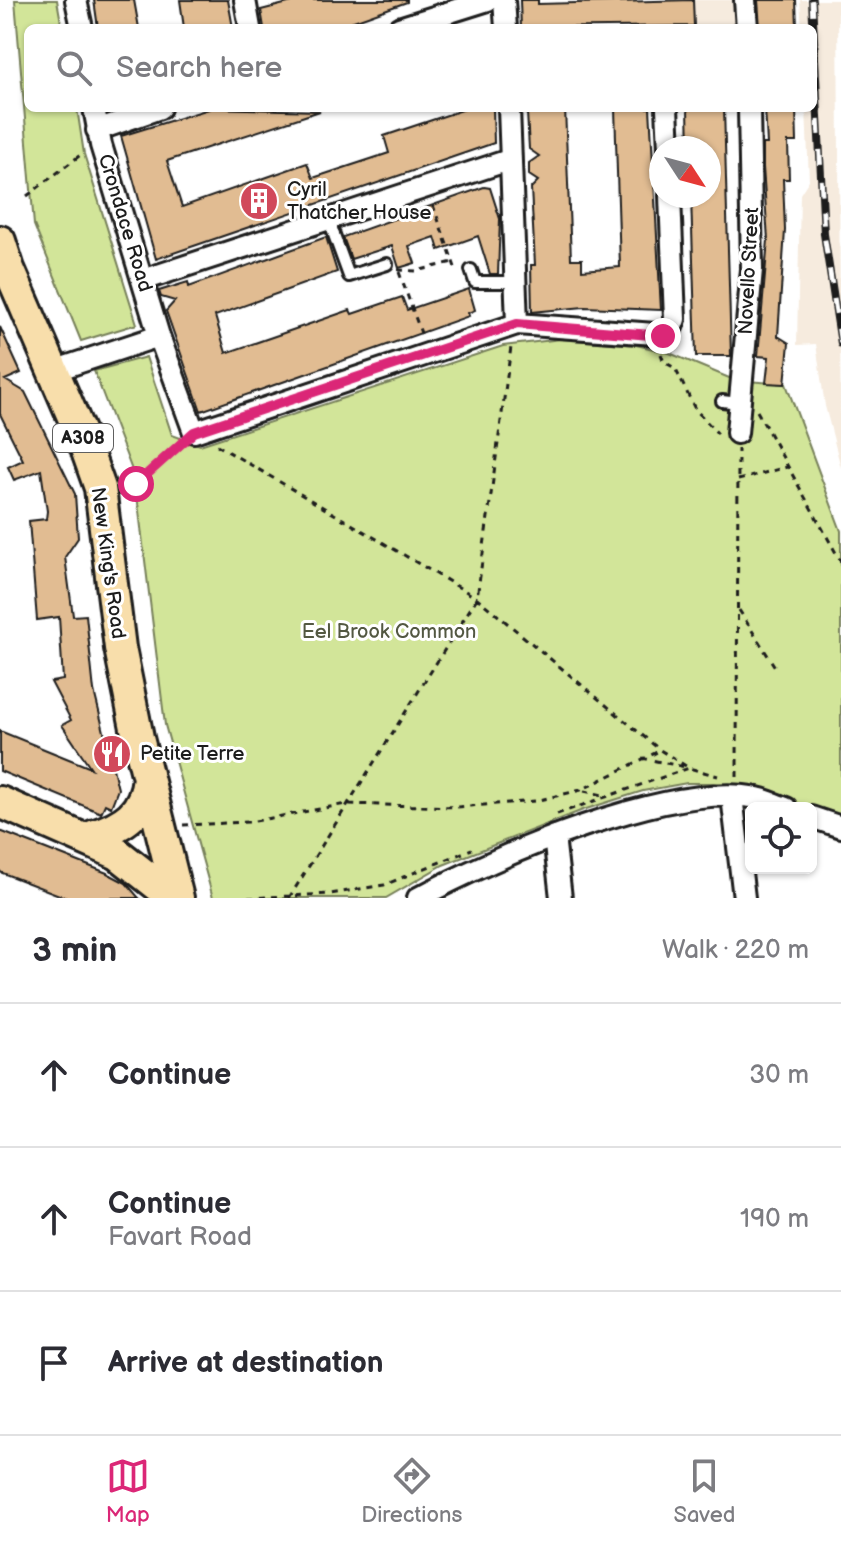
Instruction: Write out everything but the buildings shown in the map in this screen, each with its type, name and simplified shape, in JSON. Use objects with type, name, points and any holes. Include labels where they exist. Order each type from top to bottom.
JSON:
[{"type":"main road","name":"New King's Road","points":[[0,241],[100,488],[120,648],[148,778],[174,835],[176,898]]},
{"type":"main road","points":[[88,836],[118,827],[137,812],[143,804],[148,778]]},
{"type":"main road","points":[[0,802],[88,836],[136,845],[174,835]]},
{"type":"main road","points":[[88,836],[143,871],[176,898]]},
{"type":"street","points":[[76,0],[81,24]]},
{"type":"street","points":[[245,0],[249,24]]},
{"type":"street","points":[[412,24],[488,0]]},
{"type":"street","points":[[504,0],[506,24]]},
{"type":"street","points":[[745,0],[747,24]]},
{"type":"street","name":"Crondace Road","points":[[95,112],[99,137],[159,336],[194,432]]},
{"type":"street","points":[[99,137],[152,112]]},
{"type":"street","points":[[509,112],[517,324]]},
{"type":"street","points":[[667,112],[668,136]]},
{"type":"street","name":"Novello Street","points":[[737,443],[731,402],[741,381],[752,269],[749,112]]},
{"type":"street","points":[[143,280],[509,160]]},
{"type":"street","points":[[194,432],[428,351],[517,324],[664,332],[669,208]]},
{"type":"street","points":[[53,371],[159,336]]},
{"type":"street","points":[[734,789],[744,898]]},
{"type":"street","points":[[418,898],[550,827],[734,789],[768,802]]},
{"type":"street","points":[[817,819],[841,827]]},
{"type":"street","points":[[550,827],[561,898]]},
{"type":"lane","points":[[329,221],[349,276],[387,264]]},
{"type":"lane","points":[[471,270],[475,282],[516,282]]},
{"type":"path","points":[[27,196],[99,137]]},
{"type":"path","points":[[427,186],[460,284],[475,282]]},
{"type":"path","points":[[387,264],[399,271],[416,271],[453,262]]},
{"type":"path","points":[[399,271],[428,351]]},
{"type":"path","points":[[290,896],[477,598],[517,324]]},
{"type":"path","points":[[132,489],[194,432],[477,598],[660,750],[689,768],[734,789],[740,760],[737,443],[695,409],[675,368],[664,362],[664,332]]},
{"type":"path","points":[[741,381],[841,562]]},
{"type":"path","points":[[738,480],[787,467]]},
{"type":"path","points":[[739,610],[777,670]]},
{"type":"path","points":[[174,835],[346,804],[501,806],[581,790],[660,750]]},
{"type":"path","points":[[641,758],[689,768]]},
{"type":"path","points":[[550,827],[603,795],[689,768]]},
{"type":"path","points":[[581,790],[603,795]]},
{"type":"path","points":[[248,898],[330,894],[384,885],[475,848]]},
{"type":"shaded area","points":[[693,0],[735,0],[737,24],[694,24]]},
{"type":"shaded area","points":[[800,0],[838,0],[841,468],[825,406],[816,344],[797,345],[800,194],[809,180],[806,112],[817,112],[817,24],[802,24]]},
{"type":"green space","points":[[15,0],[57,0],[61,24],[24,24],[24,107]]},
{"type":"green space","points":[[24,112],[78,112],[84,154],[137,324],[81,341],[34,225]]},
{"type":"green space","name":"Eel Brook Common","points":[[561,339],[636,345],[667,352],[734,380],[786,384],[841,531],[841,817],[817,809],[817,802],[794,802],[759,791],[713,783],[687,783],[643,791],[583,810],[443,865],[386,898],[213,898],[165,725],[135,478],[94,371],[146,357],[172,435],[200,445],[503,346]]},
{"type":"railway","points":[[812,0],[813,24]]},
{"type":"railway","points":[[817,98],[824,234],[841,344]]},
{"type":"place","name":"Cyril Thatcher House","points":[[259,201]]},
{"type":"place","name":"Petite Terre","points":[[112,754]]},
{"type":"route","points":[[136,484],[194,432],[428,351],[517,324],[587,327],[663,336]]}]
